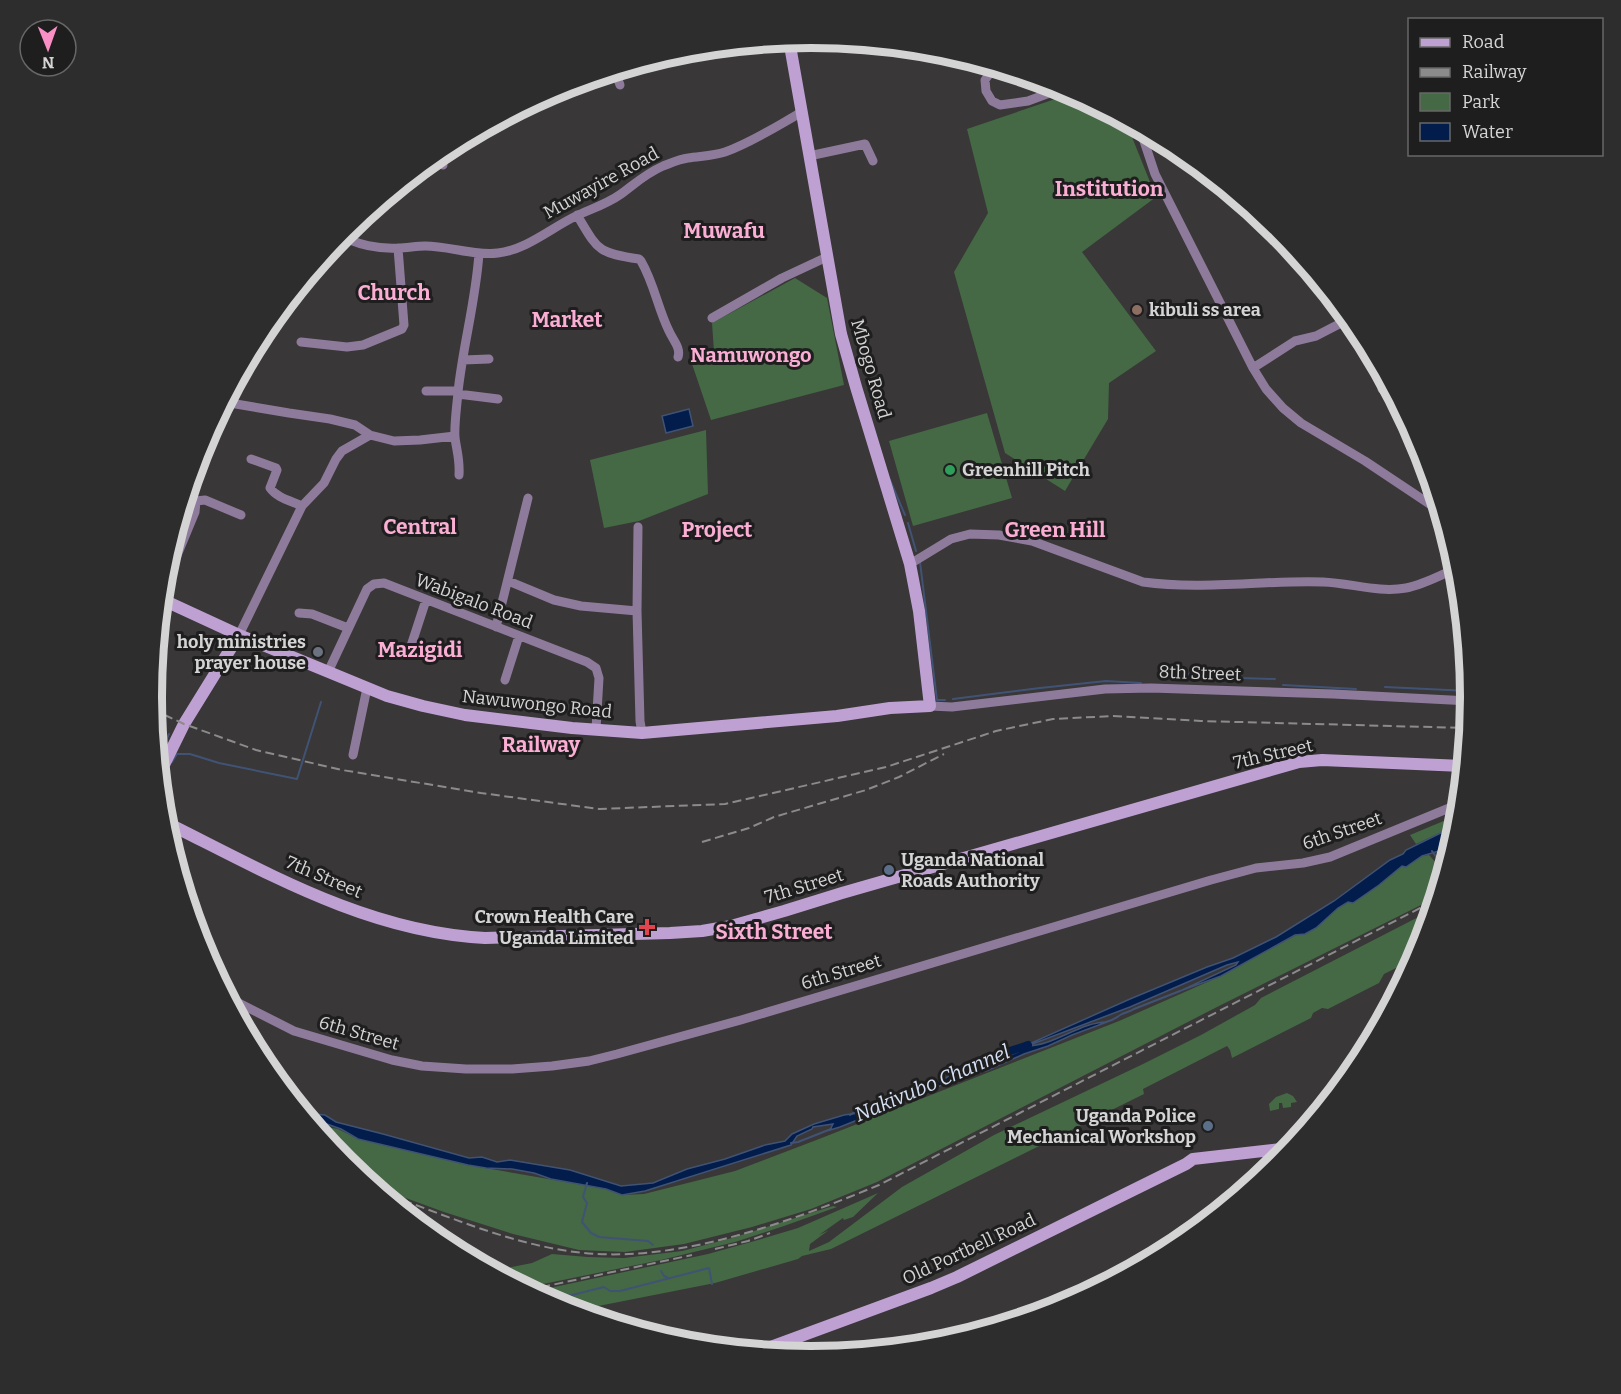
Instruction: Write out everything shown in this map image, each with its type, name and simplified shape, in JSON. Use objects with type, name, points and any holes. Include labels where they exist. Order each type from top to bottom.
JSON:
[{"type":"street","name":"Mbogo Road","points":[[791,48],[843,342],[910,564],[919,611],[930,706]]},
{"type":"street","points":[[990,73],[985,80],[986,91],[992,101],[1000,105],[1028,101],[1049,93]]},
{"type":"street","points":[[617,77],[620,85]]},
{"type":"street","name":"Muwayire Road","points":[[351,239],[368,246],[398,249],[423,246],[496,253],[516,248],[611,200],[652,171],[680,160],[723,153],[802,112]]},
{"type":"street","points":[[1144,140],[1155,174],[1266,390],[1300,423],[1365,461],[1430,504]]},
{"type":"street","points":[[809,156],[865,144],[873,161]]},
{"type":"street","points":[[578,215],[591,239],[600,248],[614,255],[642,261],[669,332],[678,347],[678,357]]},
{"type":"street","points":[[301,342],[347,347],[363,345],[404,327],[398,249]]},
{"type":"street","points":[[459,475],[460,460],[455,436],[458,393],[477,283],[479,253]]},
{"type":"street","points":[[712,318],[782,278],[827,257]]},
{"type":"street","points":[[1253,368],[1295,341],[1316,336],[1341,323]]},
{"type":"street","points":[[463,360],[489,359]]},
{"type":"street","points":[[426,391],[498,399]]},
{"type":"street","points":[[232,403],[330,418],[355,425],[370,435],[394,441],[455,436]]},
{"type":"street","points":[[165,762],[184,724],[239,635],[302,506],[324,483],[342,451],[370,435]]},
{"type":"street","points":[[251,459],[276,468],[270,488],[272,491],[302,506]]},
{"type":"street","points":[[496,627],[528,498]]},
{"type":"street","points":[[193,499],[196,501],[205,500],[241,516]]},
{"type":"street","points":[[182,539],[195,512],[196,501]]},
{"type":"street","points":[[638,527],[637,611],[642,733]]},
{"type":"street","points":[[910,564],[951,539],[970,534],[989,534],[1032,541],[1136,580],[1160,585],[1289,581],[1342,583],[1390,590],[1407,588],[1447,572]]},
{"type":"street","points":[[508,581],[554,600],[581,606],[637,611]]},
{"type":"street","name":"Wabigalo Road","points":[[328,672],[367,589],[374,584],[384,583],[587,662],[596,668],[599,678],[596,729]]},
{"type":"street","points":[[409,652],[426,600]]},
{"type":"street","name":"Nawuwongo Road","points":[[169,602],[239,635],[387,696],[465,715],[642,733],[930,706]]},
{"type":"street","points":[[299,613],[312,614],[348,628]]},
{"type":"street","points":[[505,680],[519,636]]},
{"type":"street","points":[[353,755],[367,688]]},
{"type":"street","name":"8th Street","points":[[930,706],[952,707],[1105,689],[1151,688],[1460,701]]},
{"type":"street","name":"7th Street","points":[[175,827],[319,898],[375,918],[429,932],[457,937],[485,938],[670,933],[731,926],[842,892],[1299,762],[1322,760],[1456,766]]},
{"type":"street","name":"6th Street","points":[[238,1002],[294,1031],[392,1060],[422,1066],[512,1069],[589,1061],[741,1020],[1211,880],[1256,868],[1303,863],[1330,857],[1450,808]]},
{"type":"street","name":"Old Portbell Road","points":[[778,1345],[957,1277],[1193,1159],[1275,1150]]},
{"type":"street","name":"Old Portbell Road","points":[[1186,1164],[1269,1155]]},
{"type":"green space","points":[[1060,97],[1130,132],[1156,197],[1082,252],[1156,351],[1109,383],[1108,419],[1065,491],[1005,453],[954,272],[988,213],[967,129]]},
{"type":"green space","points":[[795,278],[827,298],[844,385],[711,420],[691,361],[714,352],[712,323]]},
{"type":"green space","name":"Greenhill Pitch","points":[[987,413],[1012,498],[913,526],[889,441]]},
{"type":"green space","points":[[706,430],[708,494],[639,521],[604,528],[590,460]]},
{"type":"green space","points":[[1448,819],[1445,830],[1416,844],[1410,835]]},
{"type":"green space","points":[[1429,855],[1437,864],[1426,902],[877,1182],[811,1209],[684,1244],[625,1252],[579,1250],[513,1234],[444,1212],[393,1193],[352,1156],[324,1126],[338,1129],[358,1139],[468,1165],[606,1189],[622,1195],[644,1194],[735,1171],[1119,1021],[1221,976],[1296,935],[1305,934],[1316,928],[1338,908],[1379,885],[1402,866],[1406,867],[1422,856]]},
{"type":"green space","points":[[1421,915],[1401,965],[1384,974],[1379,983],[1328,1009],[1322,1008],[1313,1013],[1311,1018],[1232,1058],[1227,1046],[1143,1089],[1144,1094],[831,1249],[715,1283],[590,1308],[545,1289],[708,1254],[751,1242],[798,1228],[878,1193],[853,1217],[844,1220],[843,1218],[819,1235],[829,1230],[810,1244],[809,1251],[829,1242],[902,1187],[994,1135],[1201,1035],[1255,1005],[1261,998]]},
{"type":"green space","points":[[1287,1093],[1297,1102],[1291,1103],[1291,1107],[1283,1108],[1282,1103],[1279,1103],[1279,1109],[1270,1111],[1269,1104],[1276,1097]]},
{"type":"green space","points":[[833,1206],[837,1207],[735,1242],[537,1285],[504,1269],[532,1263],[552,1254],[624,1258],[682,1251],[732,1238]]},
{"type":"water","points":[[689,409],[693,426],[666,433],[662,416]]},
{"type":"water","points":[[1445,831],[1439,851],[1422,856],[1406,867],[1402,866],[1353,903],[1348,902],[1338,908],[1316,928],[1305,934],[1295,935],[1221,976],[1180,991],[1238,962],[1130,1007],[1027,1046],[1047,1042],[1097,1023],[1107,1022],[986,1071],[970,1072],[840,1127],[830,1130],[833,1124],[813,1127],[797,1136],[791,1145],[645,1191],[622,1195],[606,1189],[551,1179],[534,1173],[468,1165],[358,1139],[341,1129],[321,1123],[314,1114],[325,1115],[336,1122],[469,1158],[482,1157],[497,1162],[510,1160],[570,1170],[621,1186],[653,1183],[687,1169],[785,1141],[792,1134],[814,1124],[859,1113],[889,1101],[894,1096],[946,1078],[955,1071],[979,1067],[1018,1052],[1020,1048],[1130,999],[1233,958],[1276,937],[1334,901],[1406,850]]},
{"type":"waterway","points":[[890,480],[905,515]]},
{"type":"waterway","points":[[908,523],[916,551]]},
{"type":"waterway","points":[[920,562],[937,700],[945,700]]},
{"type":"waterway","points":[[1184,677],[1188,674],[1238,675],[1240,678],[1275,679]]},
{"type":"waterway","points":[[1222,682],[1223,675]]},
{"type":"waterway","points":[[953,699],[1106,681],[1141,683]]},
{"type":"waterway","points":[[1283,685],[1356,689]]},
{"type":"waterway","points":[[1385,687],[1460,691]]},
{"type":"waterway","points":[[172,762],[177,754],[190,754],[219,763],[297,779],[321,702]]},
{"type":"waterway","points":[[164,746],[169,734]]},
{"type":"waterway","points":[[1432,851],[1438,860]]},
{"type":"waterway","points":[[1106,1022],[1180,991]]},
{"type":"waterway","name":"Nakivubo Channel","points":[[953,1075],[980,1061],[1028,1045]]},
{"type":"waterway","points":[[850,1115],[866,1106],[894,1096]]},
{"type":"waterway","points":[[791,1143],[831,1129]]},
{"type":"waterway","points":[[587,1183],[583,1197],[587,1203],[582,1222],[591,1233],[599,1237],[648,1241],[653,1245]]},
{"type":"waterway","points":[[563,1297],[604,1287],[610,1291],[620,1291],[709,1268],[712,1284]]},
{"type":"waterway","points":[[661,1271],[668,1278]]},
{"type":"railway","points":[[162,714],[256,750],[342,770],[481,793],[599,809],[725,804],[886,767],[996,731],[1053,719],[1113,716],[1201,721],[1459,728]]},
{"type":"railway","points":[[702,842],[749,828],[774,817],[866,790],[899,777],[944,754]]},
{"type":"railway","points":[[400,1199],[519,1240],[568,1251],[607,1254],[646,1253],[687,1247],[767,1227],[879,1185],[1425,906]]},
{"type":"railway","points":[[715,1249],[770,1233]]},
{"type":"railway","points":[[541,1287],[692,1255]]},
{"type":"place","name":"kibuli ss area","points":[[1137,310]]},
{"type":"place","name":"Greenhill Pitch","points":[[950,470]]},
{"type":"place","name":"holy ministries prayer house","points":[[318,652]]},
{"type":"place","name":"Uganda National Roads Authority","points":[[889,870]]},
{"type":"place","name":"Crown Health Care Uganda Limited","points":[[647,927]]},
{"type":"place","name":"Uganda Police Mechanical Workshop","points":[[1208,1126]]},
{"type":"district","name":"Institution","points":[[1109,189]]},
{"type":"district","name":"Muwafu","points":[[724,231]]},
{"type":"district","name":"Church","points":[[394,293]]},
{"type":"district","name":"Market","points":[[567,320]]},
{"type":"district","name":"Namuwongo","points":[[751,355]]},
{"type":"district","name":"Central","points":[[420,527]]},
{"type":"district","name":"Project","points":[[717,530]]},
{"type":"district","name":"Green Hill","points":[[1055,530]]},
{"type":"district","name":"Mazigidi","points":[[420,650]]},
{"type":"district","name":"Railway","points":[[541,745]]},
{"type":"district","name":"Sixth Street","points":[[774,932]]}]
